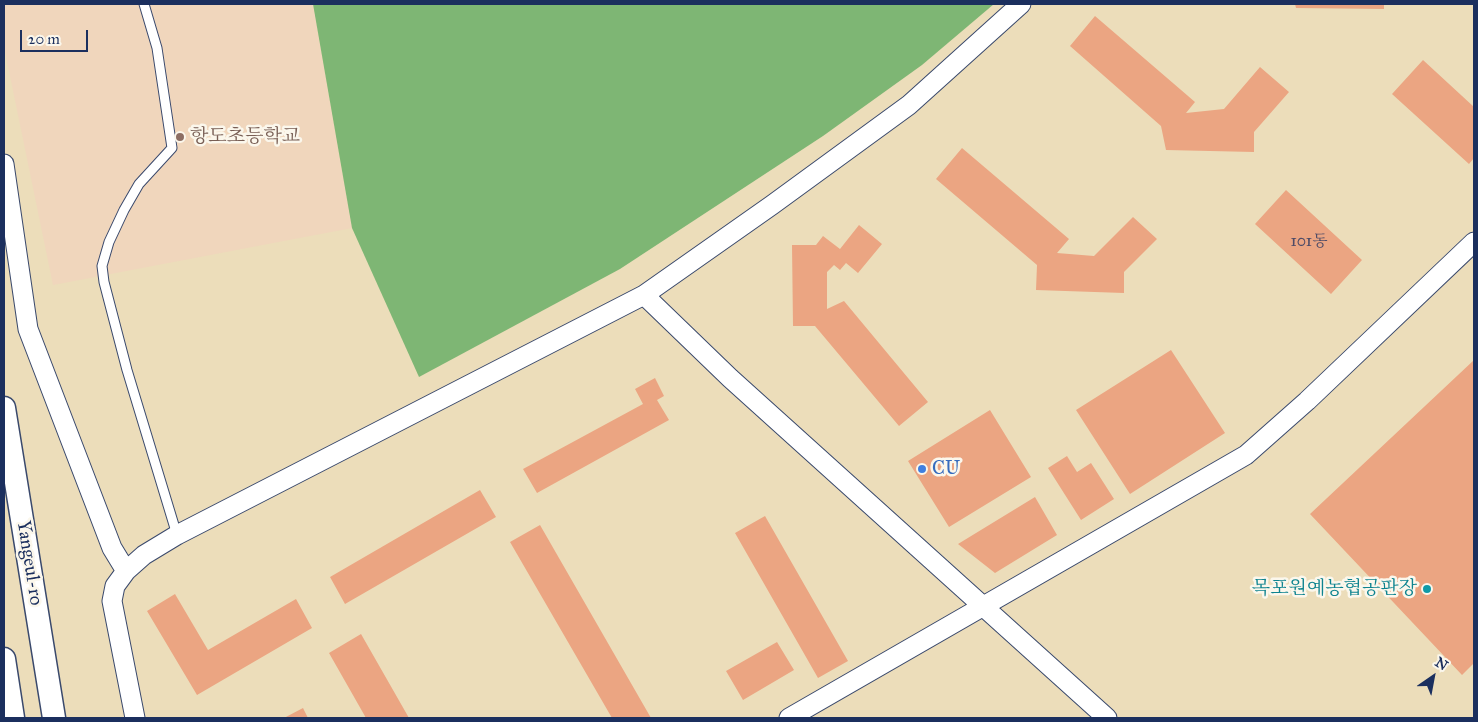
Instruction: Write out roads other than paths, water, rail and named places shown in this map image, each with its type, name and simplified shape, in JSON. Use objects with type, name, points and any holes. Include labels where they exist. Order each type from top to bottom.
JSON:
[{"type":"street","points":[[135,718],[112,601],[115,586],[126,571],[144,555],[177,535],[644,295],[788,194],[909,104],[1020,4]]},
{"type":"street","points":[[4,164],[28,329],[112,548],[126,571]]},
{"type":"street","points":[[789,718],[1246,455],[1307,401],[1474,242]]},
{"type":"street","points":[[644,295],[730,378],[1107,718]]},
{"type":"street","name":"Yangeul-ro","points":[[4,408],[54,718]]},
{"type":"street","points":[[4,659],[13,718]]},
{"type":"lane","points":[[144,4],[157,48],[172,148],[140,184],[124,210],[109,242],[102,266],[104,282],[127,370],[177,535]]},
{"type":"place","name":"항도초등학교","points":[[180,137]]},
{"type":"place","name":"CU","points":[[922,469]]},
{"type":"place","name":"목포원예농협공판장","points":[[1427,589]]}]
